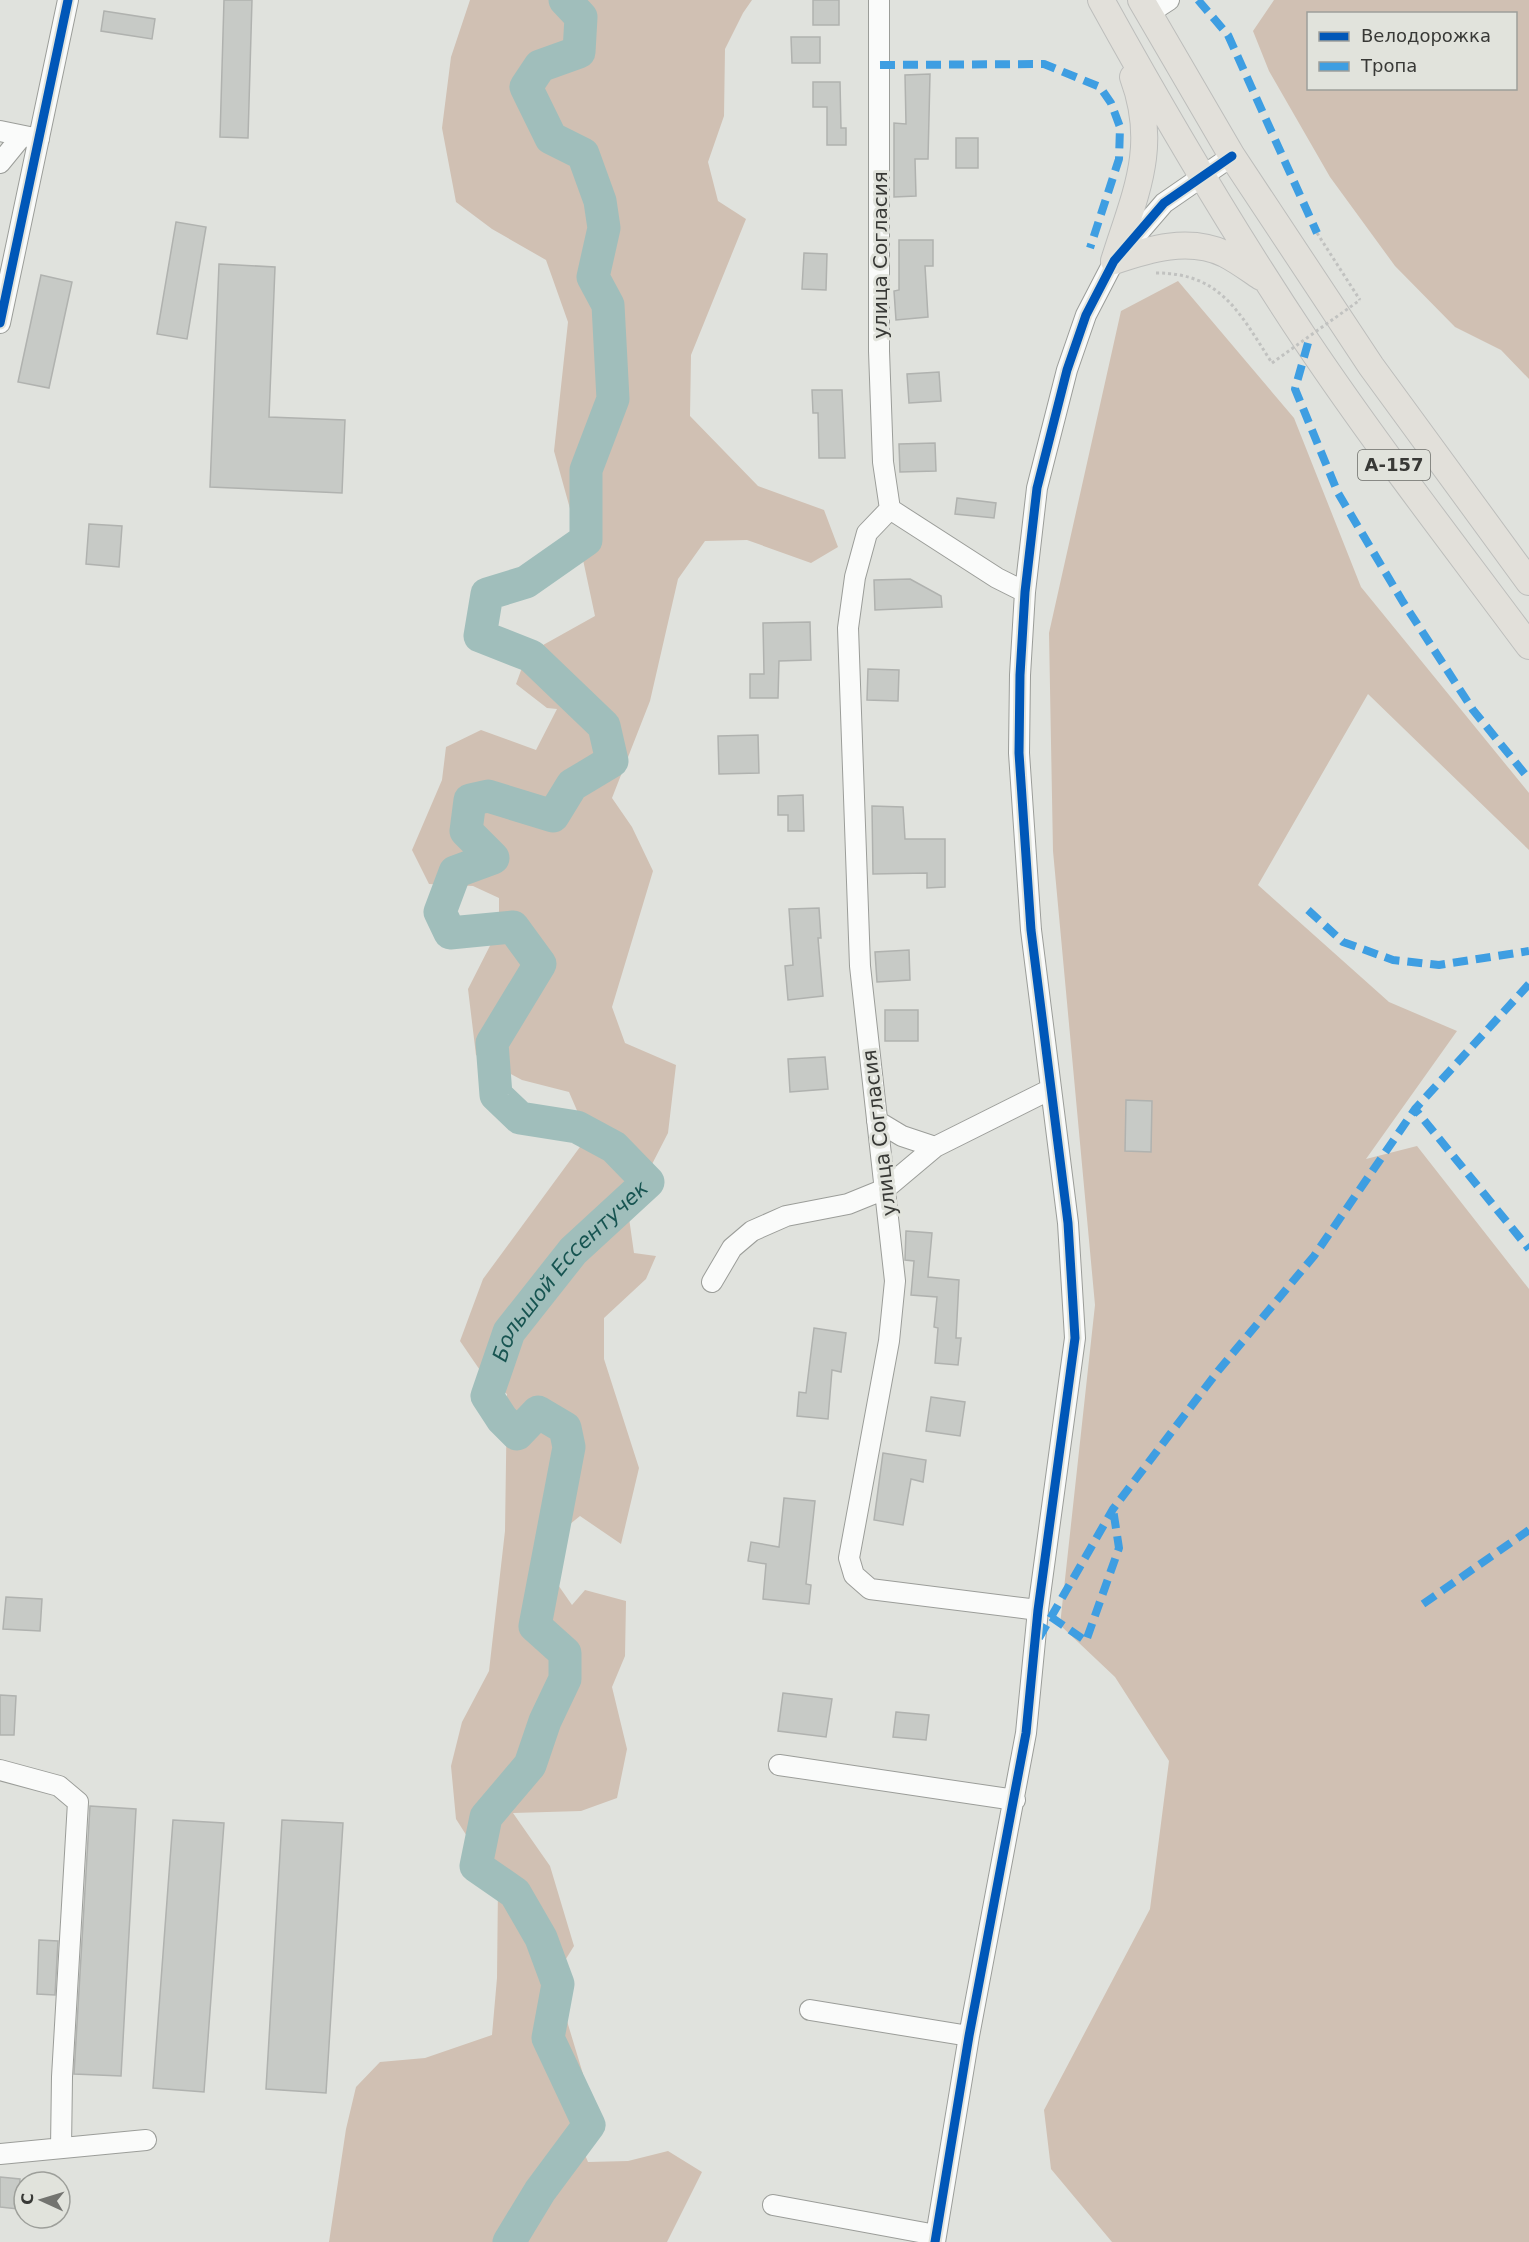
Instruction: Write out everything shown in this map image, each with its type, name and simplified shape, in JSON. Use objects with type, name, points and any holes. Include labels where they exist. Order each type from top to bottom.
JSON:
[{"type":"main road","name":"А-157","points":[[1153,4],[1232,156],[1371,366],[1529,582]]},
{"type":"main road","name":"А-157","points":[[1106,9],[1202,176],[1267,280],[1403,477],[1529,645]]},
{"type":"main road","points":[[1106,9],[1142,100],[1146,141],[1138,184],[1114,261]]},
{"type":"main road","points":[[1114,261],[1152,248],[1186,246],[1223,253],[1267,280]]},
{"type":"street","points":[[0,323],[30,137],[68,0]]},
{"type":"street","name":"улица Согласия","points":[[879,0],[879,351],[883,462],[890,509],[867,533],[855,577],[848,628],[860,966],[895,1281],[889,1341],[849,1558],[854,1575],[870,1589],[1038,1610]]},
{"type":"street","points":[[0,131],[30,137]]},
{"type":"street","points":[[0,163],[30,137]]},
{"type":"street","points":[[773,2205],[936,2239],[969,2036],[1026,1733],[1038,1610],[1075,1338],[1068,1223],[1031,930],[1019,753],[1024,592],[1037,488],[1050,429],[1086,315],[1114,261],[1164,203],[1232,156]]},
{"type":"street","points":[[890,509],[1024,592]]},
{"type":"street","points":[[712,1282],[732,1248],[752,1231],[786,1216],[848,1204],[885,1189],[935,1146],[1051,1089]]},
{"type":"street","points":[[877,1121],[902,1136],[935,1146]]},
{"type":"street","points":[[779,1765],[1015,1800]]},
{"type":"street","points":[[0,1770],[59,1786],[78,1802],[62,2065],[61,2148]]},
{"type":"street","points":[[810,2010],[969,2036]]},
{"type":"street","points":[[0,2154],[146,2140]]},
{"type":"path","points":[[1148,275],[1180,274],[1202,280],[1220,292],[1234,305],[1272,363],[1360,300],[1317,233]]},
{"type":"shaded area","points":[[470,0],[752,0],[725,49],[724,116],[708,162],[718,201],[746,219],[691,355],[690,416],[758,486],[824,510],[838,547],[811,563],[747,540],[705,541],[678,579],[650,701],[612,798],[632,827],[653,871],[612,1007],[625,1043],[676,1065],[668,1133],[628,1211],[634,1253],[656,1256],[646,1279],[604,1318],[604,1359],[639,1468],[621,1544],[580,1516],[559,1533],[547,1569],[572,1605],[585,1590],[626,1601],[625,1656],[612,1687],[627,1749],[617,1798],[581,1811],[513,1813],[550,1866],[574,1946],[554,1978],[583,2074],[578,2091],[577,2136],[588,2162],[628,2161],[668,2151],[702,2172],[667,2242],[329,2242],[346,2129],[356,2087],[380,2062],[425,2058],[492,2035],[497,1978],[498,1885],[456,1819],[451,1766],[462,1722],[489,1671],[505,1531],[507,1394],[486,1379],[460,1341],[483,1279],[588,1136],[569,1092],[522,1080],[476,1055],[468,989],[499,928],[499,898],[473,886],[429,884],[412,850],[442,780],[446,747],[481,730],[536,750],[557,709],[547,708],[516,684],[527,654],[595,616],[579,541],[554,451],[568,322],[546,260],[492,229],[456,202],[442,128],[451,57]]},
{"type":"shaded area","points":[[1274,0],[1529,0],[1529,379],[1501,350],[1455,327],[1395,266],[1330,177],[1269,71],[1253,31]]},
{"type":"shaded area","points":[[1178,281],[1294,418],[1361,587],[1529,793],[1529,850],[1368,694],[1258,885],[1389,1002],[1457,1031],[1366,1159],[1417,1146],[1529,1289],[1529,2242],[1112,2242],[1051,2169],[1044,2110],[1150,1909],[1169,1761],[1115,1677],[1060,1625],[1095,1305],[1053,851],[1049,633],[1121,311]]},
{"type":"building","points":[[224,0],[252,0],[248,138],[220,137]]},
{"type":"building","points":[[813,0],[839,0],[839,25],[813,25]]},
{"type":"building","points":[[104,11],[155,19],[152,39],[101,31]]},
{"type":"building","points":[[791,37],[820,37],[820,63],[792,63]]},
{"type":"building","points":[[930,74],[928,159],[915,159],[916,196],[894,197],[894,123],[906,124],[905,75]]},
{"type":"building","points":[[813,82],[840,82],[841,128],[846,128],[846,145],[827,145],[827,107],[813,107]]},
{"type":"building","points":[[956,138],[978,138],[978,168],[956,168]]},
{"type":"building","points":[[176,222],[206,227],[187,339],[157,334]]},
{"type":"building","points":[[899,240],[933,240],[933,266],[925,266],[928,317],[896,320],[894,291],[899,290]]},
{"type":"building","points":[[804,253],[827,254],[826,290],[802,289]]},
{"type":"building","points":[[219,264],[275,267],[269,417],[345,420],[342,493],[210,487]]},
{"type":"building","points":[[41,275],[72,282],[49,388],[18,382]]},
{"type":"building","points":[[939,372],[941,401],[909,403],[907,374]]},
{"type":"building","points":[[812,390],[842,390],[845,458],[819,458],[818,413],[813,413]]},
{"type":"building","points":[[935,443],[936,471],[900,472],[899,444]]},
{"type":"building","points":[[957,498],[996,503],[994,518],[955,514]]},
{"type":"building","points":[[89,524],[122,526],[119,567],[86,564]]},
{"type":"building","points":[[910,579],[941,596],[942,607],[875,610],[874,580]]},
{"type":"building","points":[[810,622],[811,660],[779,661],[778,698],[750,698],[750,674],[764,674],[763,623]]},
{"type":"building","points":[[868,669],[899,670],[898,701],[867,700]]},
{"type":"building","points":[[758,735],[759,773],[719,774],[718,736]]},
{"type":"building","points":[[803,795],[804,831],[788,831],[788,815],[778,815],[778,796]]},
{"type":"building","points":[[872,806],[903,807],[905,839],[945,839],[945,887],[927,888],[927,873],[873,874]]},
{"type":"building","points":[[819,908],[821,938],[818,938],[823,996],[788,1000],[785,966],[793,965],[789,909]]},
{"type":"building","points":[[909,950],[910,980],[877,982],[875,952]]},
{"type":"building","points":[[885,1010],[918,1010],[918,1041],[885,1041]]},
{"type":"building","points":[[825,1057],[828,1089],[790,1092],[788,1059]]},
{"type":"building","points":[[1126,1100],[1152,1101],[1151,1152],[1125,1151]]},
{"type":"building","points":[[906,1231],[932,1233],[928,1277],[959,1280],[956,1338],[961,1338],[958,1365],[935,1363],[938,1328],[934,1327],[937,1297],[911,1295],[914,1261],[905,1260]]},
{"type":"building","points":[[814,1328],[846,1333],[841,1372],[832,1370],[828,1419],[797,1416],[799,1392],[806,1393]]},
{"type":"building","points":[[931,1397],[965,1402],[960,1436],[926,1431]]},
{"type":"building","points":[[883,1453],[926,1460],[923,1482],[911,1479],[903,1525],[874,1520]]},
{"type":"building","points":[[784,1498],[815,1501],[806,1584],[811,1585],[809,1604],[763,1599],[766,1564],[748,1561],[751,1542],[779,1547]]},
{"type":"building","points":[[6,1597],[42,1599],[40,1631],[3,1629]]},
{"type":"building","points":[[783,1693],[832,1699],[826,1737],[778,1731]]},
{"type":"building","points":[[0,1695],[16,1696],[14,1735],[0,1735]]},
{"type":"building","points":[[896,1712],[929,1715],[926,1740],[893,1737]]},
{"type":"building","points":[[90,1806],[136,1809],[121,2076],[74,2074]]},
{"type":"building","points":[[173,1820],[224,1823],[204,2092],[153,2088]]},
{"type":"building","points":[[282,1820],[343,1823],[326,2093],[266,2089]]},
{"type":"building","points":[[39,1940],[58,1941],[55,1995],[37,1994]]},
{"type":"building","points":[[0,2177],[12,2178],[12,2208],[0,2207]]},
{"type":"waterway","name":"Большой Ессентучек","points":[[509,2242],[540,2191],[589,2125],[548,2038],[558,1984],[541,1938],[515,1893],[476,1866],[486,1817],[530,1765],[545,1721],[565,1679],[565,1653],[535,1626],[569,1447],[565,1428],[538,1412],[517,1434],[502,1419],[487,1396],[509,1332],[573,1251],[648,1182],[614,1147],[577,1127],[520,1118],[496,1095],[492,1043],[540,964],[513,927],[450,933],[440,912],[455,872],[493,858],[466,831],[470,800],[488,796],[553,816],[572,785],[612,761],[604,726],[531,656],[480,636],[487,594],[526,582],[586,540],[586,470],[613,399],[608,305],[593,277],[604,228],[600,201],[583,154],[551,138],[526,87],[540,66],[579,52],[581,17],[565,0]]},
{"type":"marked path","points":[[1198,0],[1228,35],[1317,233]]},
{"type":"marked path","points":[[880,65],[1044,64],[1100,87],[1111,103],[1120,127],[1119,159],[1090,248]]},
{"type":"marked path","points":[[1308,343],[1295,389],[1338,493],[1403,602],[1473,710],[1529,779]]},
{"type":"marked path","points":[[1308,910],[1343,942],[1393,960],[1439,965],[1529,951]]},
{"type":"marked path","points":[[1529,984],[1415,1109],[1529,1249]]},
{"type":"marked path","points":[[1039,1638],[1113,1509],[1218,1371],[1314,1256],[1415,1109]]},
{"type":"marked path","points":[[1051,1617],[1086,1641],[1119,1548],[1113,1509]]},
{"type":"marked path","points":[[1423,1604],[1529,1530]]},
{"type":"cycle path","points":[[0,323],[68,0]]},
{"type":"cycle path","points":[[935,2242],[969,2036],[1026,1733],[1038,1610],[1075,1338],[1068,1223],[1031,930],[1019,753],[1020,675],[1025,592],[1037,488],[1067,370],[1086,315],[1114,261],[1164,203],[1232,156]]}]
